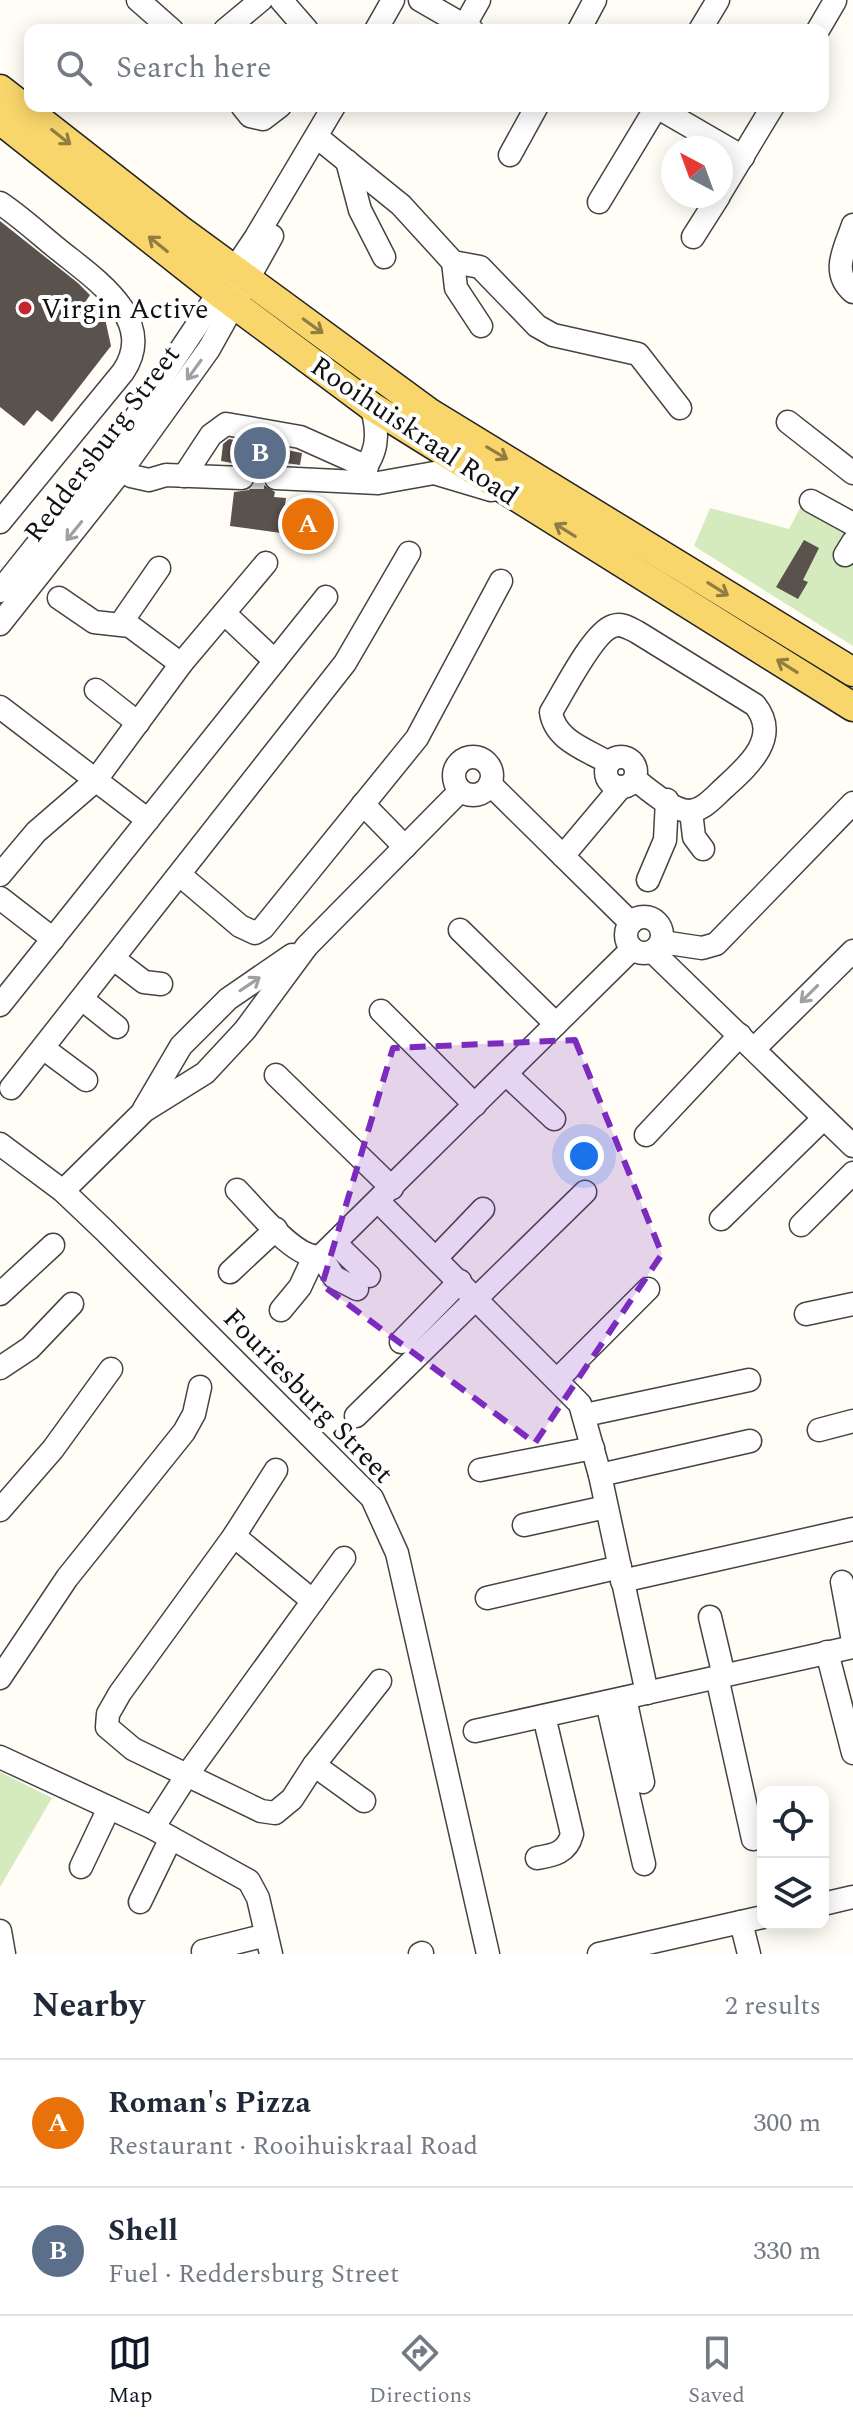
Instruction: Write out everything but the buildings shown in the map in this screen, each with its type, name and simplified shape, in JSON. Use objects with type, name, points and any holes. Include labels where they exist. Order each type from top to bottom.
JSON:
[{"type":"main road","name":"Rooihuiskraal Road","points":[[0,89],[24,109]]},
{"type":"main road","name":"Rooihuiskraal Road","points":[[27,112],[371,406],[853,707]]},
{"type":"main road","name":"Rooihuiskraal Road","points":[[0,120],[234,287],[430,413],[853,672]]},
{"type":"street","points":[[138,0],[165,24]]},
{"type":"street","points":[[232,24],[261,0]]},
{"type":"street","points":[[281,0],[302,24]]},
{"type":"street","points":[[379,24],[393,0]]},
{"type":"street","points":[[420,0],[458,24]]},
{"type":"street","points":[[468,24],[479,0]]},
{"type":"street","points":[[582,24],[595,0]]},
{"type":"street","points":[[704,24],[718,0]]},
{"type":"street","points":[[822,24],[835,1]]},
{"type":"street","points":[[249,112],[257,119],[273,112]]},
{"type":"street","name":"Reddersburg Street","points":[[0,624],[97,503],[120,468],[128,444],[234,287],[331,112]]},
{"type":"street","points":[[510,155],[534,112]]},
{"type":"street","points":[[599,202],[652,112]]},
{"type":"street","points":[[666,112],[743,157]]},
{"type":"street","points":[[733,173],[769,112]]},
{"type":"street","points":[[317,137],[401,205],[453,262],[456,288],[481,326]]},
{"type":"street","points":[[347,161],[360,210],[384,257]]},
{"type":"street","points":[[0,203],[106,288],[129,320],[134,348],[123,372],[0,522]]},
{"type":"street","points":[[693,237],[711,208]]},
{"type":"street","points":[[853,225],[839,266],[841,277],[853,292]]},
{"type":"street","points":[[453,262],[480,267],[545,332],[638,354],[680,408]]},
{"type":"street","points":[[360,474],[378,434],[371,406]]},
{"type":"street","points":[[788,422],[853,473]]},
{"type":"street","points":[[175,475],[211,435],[226,424],[300,437],[360,474],[391,482],[434,473],[513,497]]},
{"type":"street","points":[[128,444],[175,475]]},
{"type":"street","points":[[120,468],[149,480],[175,475],[242,478]]},
{"type":"street","name":"Reddersburg Street","points":[[0,591],[120,468]]},
{"type":"street","points":[[276,478],[360,474]]},
{"type":"street","points":[[811,501],[853,524]]},
{"type":"street","points":[[11,1088],[345,663],[409,553]]},
{"type":"street","points":[[0,875],[36,832],[95,781],[181,664],[266,563]]},
{"type":"street","points":[[121,623],[159,568]]},
{"type":"street","points":[[180,875],[240,926],[255,933],[426,725],[459,655],[501,581]]},
{"type":"street","points":[[0,1005],[326,597]]},
{"type":"street","points":[[59,598],[94,622],[121,623],[181,664]]},
{"type":"street","points":[[224,613],[275,661]]},
{"type":"street","points":[[622,625],[755,705],[762,714],[765,731],[753,762],[704,806],[691,811],[667,800],[619,778],[563,737],[552,723],[551,712],[599,636],[611,626],[622,625]]},
{"type":"street","points":[[96,690],[138,723]]},
{"type":"street","points":[[0,707],[148,820]]},
{"type":"street","points":[[490,784],[479,795],[460,791],[453,780],[454,771],[468,757],[477,757],[488,764],[490,784],[631,923]]},
{"type":"street","points":[[557,850],[576,823],[619,778]]},
{"type":"street","points":[[63,1191],[144,1111],[205,1073],[245,1030],[307,946],[460,791]]},
{"type":"street","points":[[648,880],[665,840],[667,800]]},
{"type":"street","points":[[281,1310],[324,1252],[391,1190],[556,1024],[649,948],[662,929],[654,919],[642,917],[631,923],[626,939],[649,948],[702,948],[716,944],[853,803]]},
{"type":"street","points":[[363,804],[405,847]]},
{"type":"street","points":[[691,811],[694,837],[703,849]]},
{"type":"street","points":[[0,898],[53,939]]},
{"type":"street","points":[[460,930],[556,1024]]},
{"type":"street","points":[[144,1111],[181,1046],[228,999],[307,946]]},
{"type":"street","points":[[649,948],[853,1146]]},
{"type":"street","points":[[646,1135],[747,1042],[853,951]]},
{"type":"street","points":[[114,959],[144,982],[161,984]]},
{"type":"street","points":[[82,999],[117,1027]]},
{"type":"street","points":[[381,1011],[475,1105]]},
{"type":"street","points":[[181,1046],[205,1073]]},
{"type":"street","points":[[43,1048],[86,1080]]},
{"type":"street","points":[[506,1074],[554,1119]]},
{"type":"street","points":[[276,1075],[391,1190]]},
{"type":"street","points":[[309,1090],[391,1190],[436,1258],[558,1379],[585,1415],[621,1574],[626,1697],[644,1864]]},
{"type":"street","points":[[721,1219],[824,1118]]},
{"type":"street","name":"Fouriesburg Street","points":[[0,1144],[63,1191],[372,1498],[397,1553],[488,1954]]},
{"type":"street","points":[[801,1225],[853,1173]]},
{"type":"street","points":[[237,1190],[295,1249],[324,1252],[363,1283]]},
{"type":"street","points":[[401,1342],[585,1192]]},
{"type":"street","points":[[436,1258],[483,1209]]},
{"type":"street","points":[[230,1272],[276,1229]]},
{"type":"street","points":[[0,1294],[53,1245]]},
{"type":"street","points":[[375,1383],[468,1289]]},
{"type":"street","points":[[356,1416],[468,1289]]},
{"type":"street","points":[[558,1379],[648,1289]]},
{"type":"street","points":[[0,1368],[30,1348],[72,1304]]},
{"type":"street","points":[[806,1314],[853,1304]]},
{"type":"street","points":[[0,1510],[53,1449],[111,1369]]},
{"type":"street","points":[[585,1415],[749,1380]]},
{"type":"street","points":[[0,1678],[67,1578],[184,1432],[194,1414],[200,1387]]},
{"type":"street","points":[[819,1430],[853,1421]]},
{"type":"street","points":[[600,1475],[750,1441]]},
{"type":"street","points":[[480,1470],[593,1448]]},
{"type":"street","points":[[276,1470],[234,1536],[108,1714],[107,1727],[117,1738],[270,1814],[288,1803],[380,1681]]},
{"type":"street","points":[[524,1525],[606,1507]]},
{"type":"street","points":[[487,1598],[853,1529]]},
{"type":"street","points":[[234,1536],[313,1601]]},
{"type":"street","points":[[140,1902],[162,1833],[187,1775],[344,1558]]},
{"type":"street","points":[[475,1731],[853,1644],[842,1582]]},
{"type":"street","points":[[710,1617],[753,1839]]},
{"type":"street","points":[[827,1652],[853,1753]]},
{"type":"street","points":[[626,1697],[643,1782]]},
{"type":"street","points":[[537,1858],[557,1855],[566,1847],[572,1834],[544,1716]]},
{"type":"street","points":[[0,1757],[162,1833],[253,1884],[268,1944],[203,1951]]},
{"type":"street","points":[[314,1765],[364,1801]]},
{"type":"street","points":[[81,1867],[109,1808]]},
{"type":"street","points":[[829,1903],[853,1897]]},
{"type":"street","points":[[599,1954],[752,1919],[749,1954]]},
{"type":"street","points":[[0,1931],[4,1954]]},
{"type":"highlighted area","points":[[575,1040],[662,1254],[535,1443],[322,1285],[393,1048]]},
{"type":"green space","points":[[809,491],[853,510],[853,646],[694,546],[710,508],[789,529]]},
{"type":"green space","points":[[0,1772],[52,1798],[0,1887]]},
{"type":"tunnel","points":[[242,478],[276,478]]},
{"type":"place","name":"Virgin Active","points":[[25,308]]},
{"type":"place","name":"Shell","points":[[260,453]]},
{"type":"place","name":"Roman's Pizza","points":[[308,524]]}]
